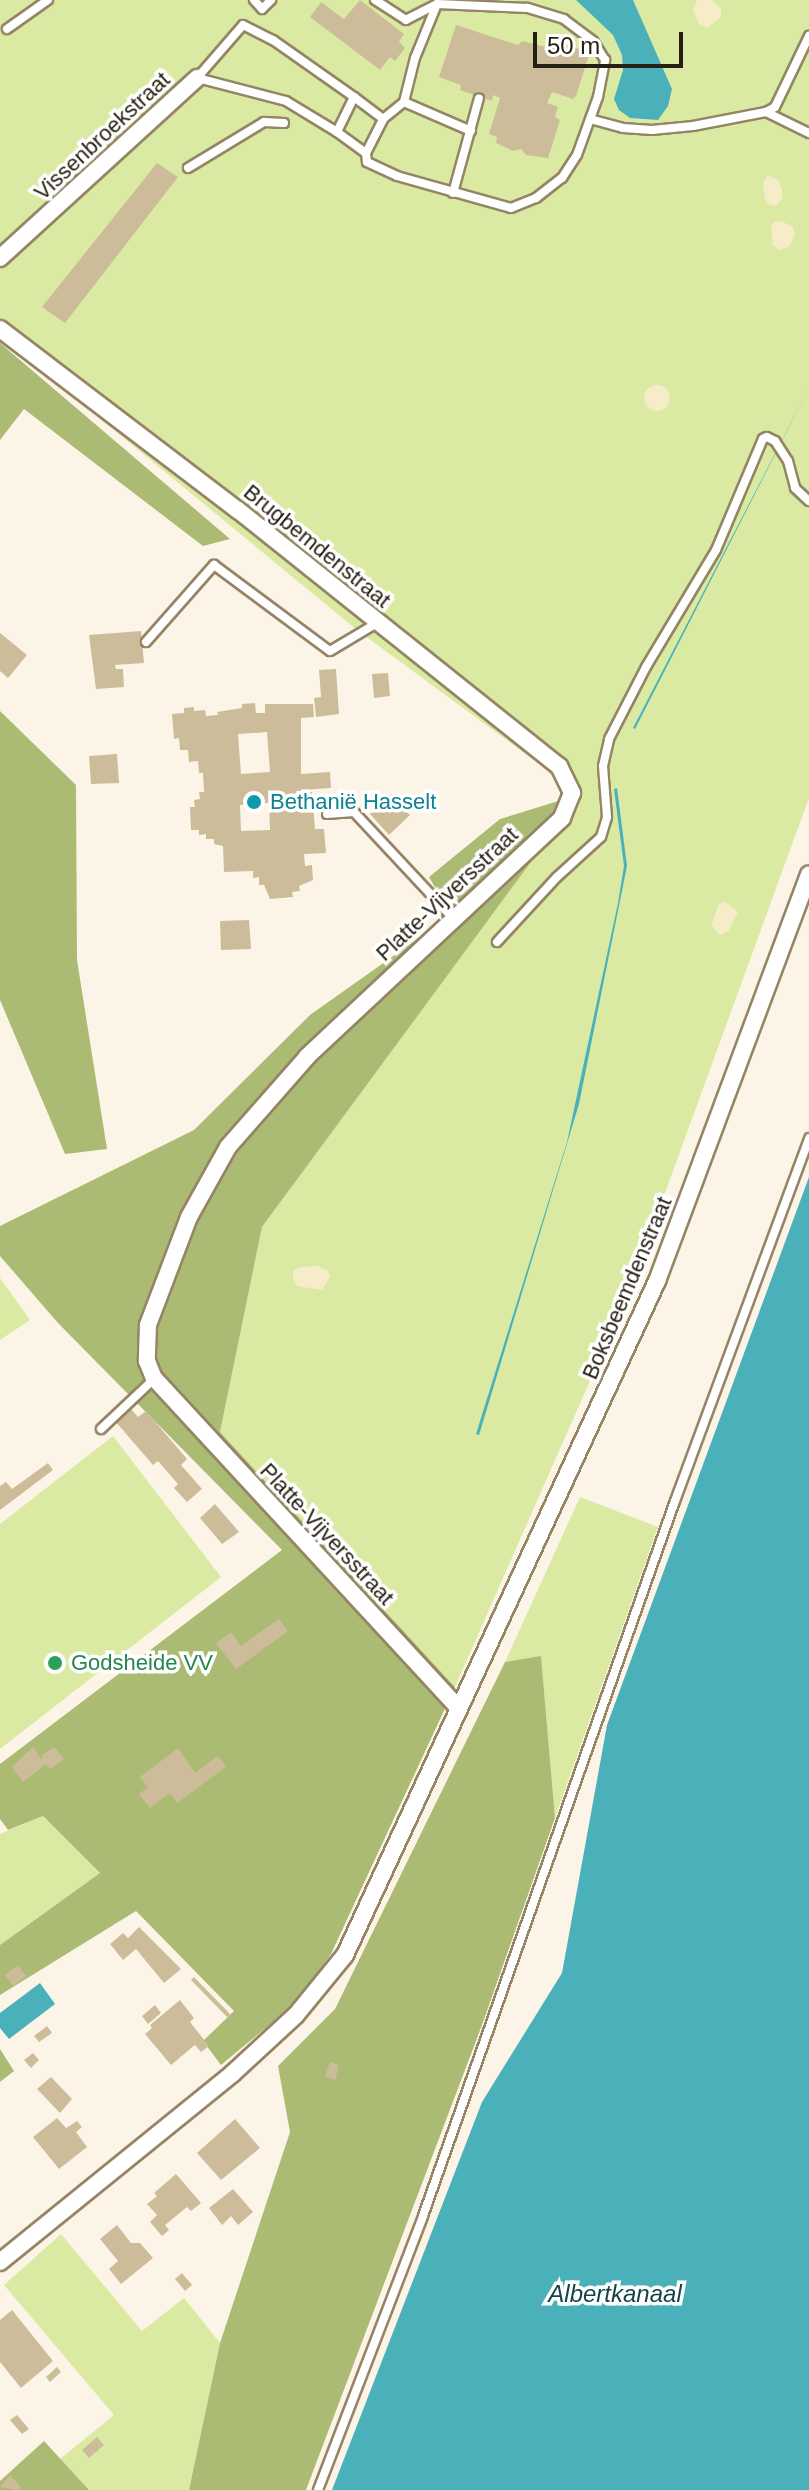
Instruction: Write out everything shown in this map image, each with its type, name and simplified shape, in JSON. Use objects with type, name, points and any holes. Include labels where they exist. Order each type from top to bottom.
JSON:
[{"type":"street","name":"Vissenbroekstraat","points":[[0,258],[197,78]]},
{"type":"street","name":"Brugbemdenstraat","points":[[0,329],[238,510],[559,766],[572,793],[562,818]]},
{"type":"street","name":"Platte-Vijversstraat","points":[[458,1708],[154,1378],[147,1361],[146,1343],[153,1304],[189,1217],[228,1147],[307,1057],[562,818]]},
{"type":"street","name":"Boksbeemdenstraat","points":[[458,1708],[542,1536],[657,1281],[809,874]]},
{"type":"street","points":[[0,2262],[232,2074],[296,2015],[345,1955],[458,1708]]},
{"type":"lane","points":[[7,29],[48,0]]},
{"type":"lane","points":[[254,0],[262,9],[271,0]]},
{"type":"lane","points":[[375,0],[406,20],[437,4],[527,8],[564,19],[583,34],[605,60],[577,155],[562,178],[536,198],[511,208],[397,176],[367,162],[366,153],[383,119],[404,102],[415,58],[437,4]]},
{"type":"lane","points":[[366,153],[286,101],[197,78],[243,25],[273,40],[383,119]]},
{"type":"lane","points":[[590,119],[623,128],[652,130],[766,112],[775,107],[809,36]]},
{"type":"lane","points":[[337,132],[354,97]]},
{"type":"lane","points":[[453,193],[479,98]]},
{"type":"lane","points":[[404,102],[471,131]]},
{"type":"lane","points":[[766,112],[809,133]]},
{"type":"lane","points":[[188,168],[264,122],[284,123]]},
{"type":"lane","points":[[497,942],[557,877],[601,837],[607,817],[603,766],[609,739],[646,667],[716,550],[749,475],[754,454],[763,439],[767,437],[775,441],[788,461],[795,488],[809,501]]},
{"type":"lane","points":[[146,642],[214,565],[330,651],[377,623]]},
{"type":"lane","points":[[327,814],[354,812],[453,918]]},
{"type":"lane","points":[[318,2490],[423,2216],[675,1501],[809,1138]]},
{"type":"lane","points":[[101,1429],[154,1378]]},
{"type":"green space","points":[[0,0],[809,0],[809,798],[627,1297],[455,1687],[220,1432],[262,1227],[580,794],[357,630],[0,336]]},
{"type":"green space","points":[[0,343],[230,539],[203,546],[24,409],[0,440]]},
{"type":"green space","points":[[0,711],[76,785],[77,960],[107,1149],[65,1154],[0,1000]]},
{"type":"green space","points":[[581,794],[262,1227],[220,1432],[455,1687],[331,1954],[297,2002],[221,2065],[203,2041],[234,2011],[136,1911],[0,1995],[0,1945],[100,1873],[43,1816],[8,1830],[0,1819],[0,1764],[282,1550],[58,1323],[0,1256],[0,1226],[194,1130],[310,1015],[451,915],[429,877],[500,819]]},
{"type":"green space","points":[[0,1278],[30,1320],[0,1340]]},
{"type":"green space","name":"Godsheide VV","points":[[113,1436],[221,1577],[0,1749],[0,1524]]},
{"type":"green space","points":[[580,1497],[658,1527],[555,1818],[541,1657],[505,1662]]},
{"type":"green space","points":[[541,1656],[555,1818],[482,2025],[306,2490],[189,2490],[220,2343],[290,2132],[278,2066],[335,2009],[505,1662]]},
{"type":"green space","points":[[43,1816],[100,1873],[0,1945],[0,1834]]},
{"type":"green space","points":[[0,2049],[14,2071],[0,2082]]},
{"type":"green space","points":[[61,2234],[142,2331],[184,2298],[220,2343],[189,2490],[89,2490],[60,2459],[114,2415],[4,2285]]},
{"type":"green space","points":[[44,2441],[89,2490],[0,2490],[0,2481]]},
{"type":"sand","points":[[697,0],[712,0],[721,9],[721,17],[707,28],[699,24],[693,10]]},
{"type":"sand","points":[[768,175],[778,180],[782,189],[782,198],[776,206],[769,205],[765,199],[763,183]]},
{"type":"sand","points":[[781,221],[793,227],[795,235],[789,247],[779,250],[773,245],[771,227],[774,222]]},
{"type":"sand","points":[[657,385],[666,389],[670,398],[666,407],[657,411],[648,407],[644,398],[648,389]]},
{"type":"sand","points":[[725,902],[738,912],[729,930],[720,935],[711,925],[719,904]]},
{"type":"sand","points":[[318,1266],[327,1270],[330,1277],[322,1290],[297,1286],[293,1271],[300,1267]]},
{"type":"water","points":[[576,0],[633,0],[672,89],[668,106],[658,120],[630,118],[619,110],[614,99],[623,70],[622,55],[613,35]]},
{"type":"water","points":[[809,388],[635,729],[633,728]]},
{"type":"water","points":[[617,788],[627,866],[579,1104],[479,1435],[476,1434],[567,1142],[618,903],[624,866],[614,789]]},
{"type":"water","name":"Albertkanaal","points":[[809,1177],[809,2490],[332,2490],[482,2102],[562,1973],[607,1725]]},
{"type":"water","points":[[40,1983],[55,2004],[9,2039],[0,2028],[0,2013]]},
{"type":"building","points":[[360,0],[404,34],[399,42],[405,48],[395,61],[390,57],[380,70],[310,17],[321,2],[344,19]]},
{"type":"building","points":[[456,25],[518,45],[522,41],[550,48],[551,41],[590,52],[576,96],[573,99],[552,92],[547,103],[558,107],[555,117],[560,120],[548,158],[526,155],[521,149],[513,151],[496,143],[497,137],[489,134],[500,98],[493,95],[492,101],[460,90],[461,85],[439,77]]},
{"type":"building","points":[[157,163],[178,177],[65,323],[42,307]]},
{"type":"building","points":[[141,631],[144,663],[115,665],[116,669],[123,669],[124,687],[96,689],[89,635]]},
{"type":"building","points":[[0,633],[27,655],[8,678],[0,671]]},
{"type":"building","points":[[336,669],[339,714],[316,717],[314,698],[321,697],[319,670]]},
{"type":"building","points":[[388,673],[390,696],[374,698],[372,674]]},
{"type":"building","name":"Bethanië Hasselt","points":[[255,703],[256,713],[265,713],[265,704],[313,704],[314,717],[301,718],[301,774],[330,772],[331,788],[302,790],[302,793],[312,792],[315,829],[324,829],[326,853],[304,854],[305,866],[312,865],[313,880],[299,886],[300,891],[292,892],[293,897],[270,899],[264,885],[259,885],[259,877],[253,878],[253,871],[224,872],[223,846],[214,844],[214,839],[206,839],[206,834],[199,835],[199,830],[191,830],[190,807],[195,807],[194,800],[200,799],[199,792],[204,792],[203,773],[199,773],[198,761],[189,762],[188,750],[180,750],[179,738],[174,739],[172,714],[184,713],[184,708],[194,707],[194,711],[205,710],[206,716],[218,715],[217,712],[242,708],[242,704]],"holes":[[[267,732],[270,772],[241,774],[238,734]],[[269,803],[270,830],[241,831],[240,805]]]},
{"type":"building","points":[[117,754],[119,783],[91,784],[89,756]]},
{"type":"building","points":[[391,794],[410,815],[389,835],[370,814]]},
{"type":"building","points":[[249,920],[251,949],[221,950],[220,921]]},
{"type":"building","points":[[130,1408],[138,1417],[146,1411],[187,1459],[181,1465],[202,1489],[187,1502],[174,1488],[178,1484],[158,1461],[153,1465],[115,1421]]},
{"type":"building","points":[[48,1463],[53,1470],[0,1510],[0,1486],[6,1482],[12,1489]]},
{"type":"building","points":[[215,1504],[239,1532],[222,1544],[200,1518]]},
{"type":"building","points":[[279,1619],[288,1631],[236,1669],[216,1643],[231,1632],[241,1646]]},
{"type":"building","points":[[33,1747],[42,1760],[42,1755],[54,1747],[64,1759],[50,1769],[46,1764],[23,1782],[12,1767]]},
{"type":"building","points":[[178,1748],[195,1773],[218,1756],[226,1767],[177,1803],[170,1793],[150,1808],[139,1794],[148,1787],[140,1777]]},
{"type":"building","points":[[139,1927],[181,1969],[164,1983],[136,1949],[123,1960],[110,1944],[123,1933],[128,1938]]},
{"type":"building","points":[[18,1965],[26,1976],[13,1986],[5,1975]]},
{"type":"building","points":[[194,1977],[231,2015],[228,2018],[191,1980]]},
{"type":"building","points":[[180,2000],[194,2018],[190,2022],[209,2046],[201,2052],[195,2045],[171,2065],[145,2034],[152,2028],[150,2025]]},
{"type":"building","points":[[155,2005],[161,2013],[148,2024],[142,2016]]},
{"type":"building","points":[[47,2026],[52,2033],[39,2042],[34,2036]]},
{"type":"building","points":[[33,2053],[39,2060],[31,2068],[24,2060]]},
{"type":"building","points":[[330,2062],[339,2065],[335,2080],[325,2076]]},
{"type":"building","points":[[51,2077],[72,2099],[60,2113],[37,2089]]},
{"type":"building","points":[[57,2118],[66,2128],[77,2121],[82,2127],[76,2132],[87,2147],[59,2169],[33,2137]]},
{"type":"building","points":[[235,2119],[260,2148],[221,2180],[197,2153]]},
{"type":"building","points":[[176,2174],[201,2203],[191,2211],[187,2207],[165,2225],[169,2230],[162,2236],[150,2222],[157,2215],[147,2204],[157,2196],[154,2193]]},
{"type":"building","points":[[233,2189],[253,2212],[238,2225],[231,2216],[222,2225],[209,2208]]},
{"type":"building","points":[[117,2225],[131,2243],[140,2243],[153,2258],[121,2284],[109,2269],[118,2261],[100,2239]]},
{"type":"building","points":[[182,2273],[192,2285],[185,2291],[175,2279]]},
{"type":"building","points":[[12,2310],[53,2361],[21,2388],[0,2362],[0,2320]]},
{"type":"building","points":[[57,2367],[61,2372],[50,2382],[46,2377]]},
{"type":"building","points":[[17,2415],[29,2429],[22,2434],[10,2420]]},
{"type":"building","points":[[97,2437],[104,2445],[89,2458],[82,2450]]},
{"type":"building","points":[[10,2475],[21,2488],[0,2487]]},
{"type":"place","name":"Bethanië Hasselt","points":[[254,802]]},
{"type":"place","name":"Godsheide VV","points":[[55,1663]]}]
